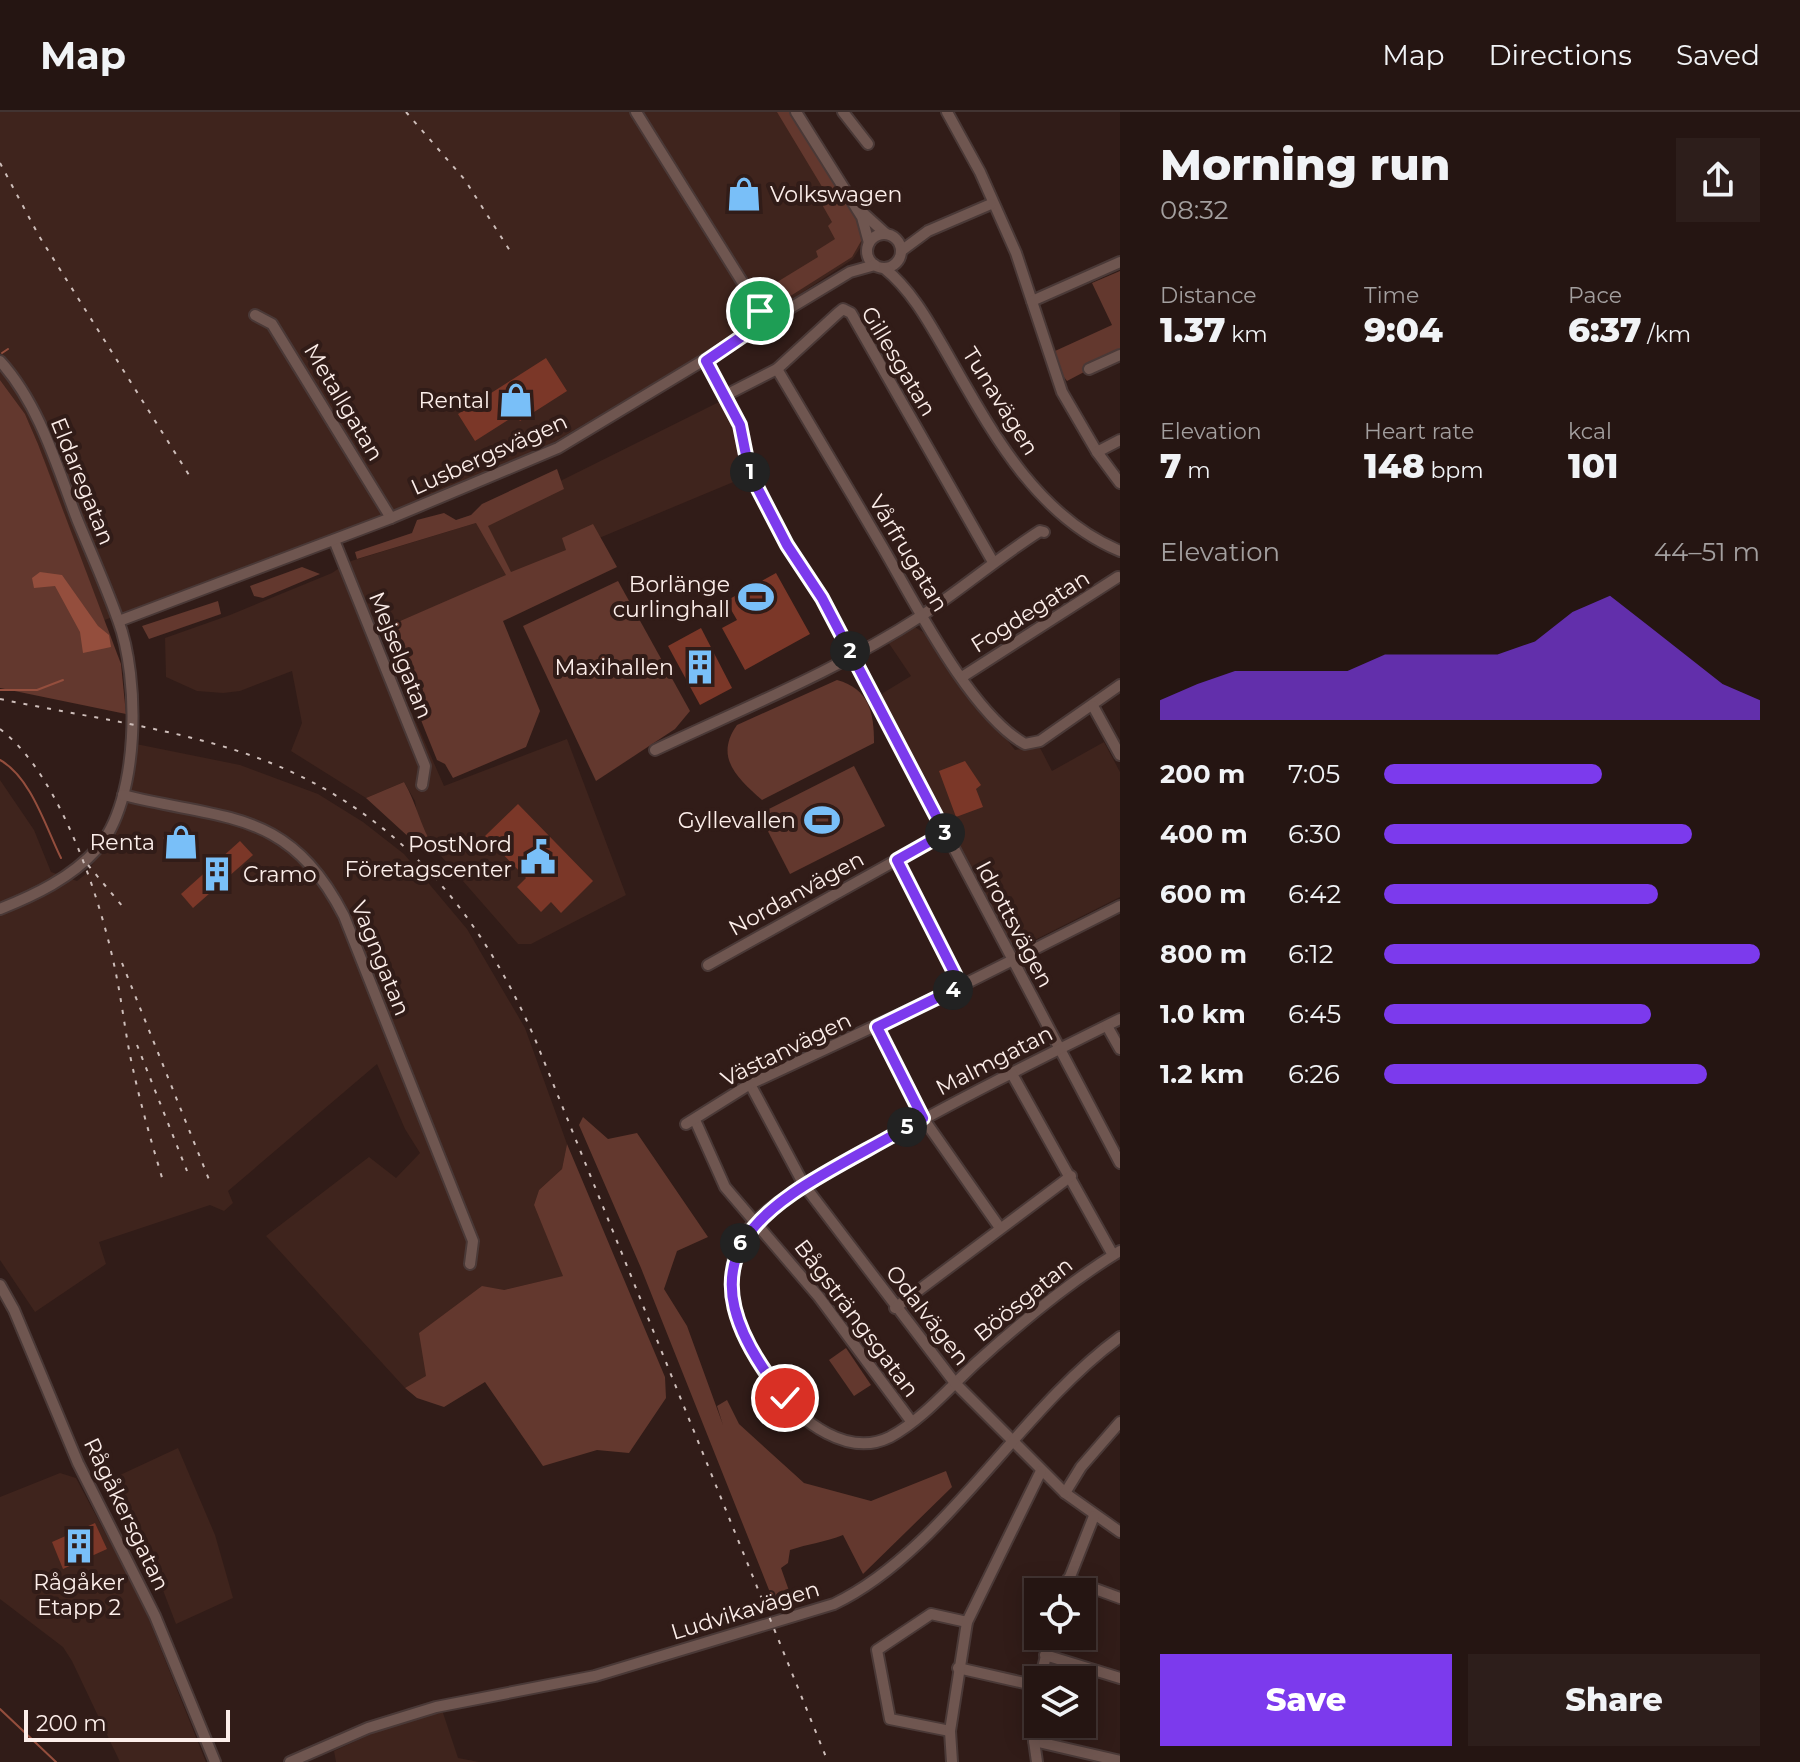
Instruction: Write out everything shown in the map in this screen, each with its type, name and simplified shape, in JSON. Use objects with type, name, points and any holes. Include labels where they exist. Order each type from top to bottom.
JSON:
[{"type":"street","points":[[636,112],[766,320]]},
{"type":"street","points":[[798,112],[852,198],[890,235]]},
{"type":"street","points":[[798,112],[862,217],[868,245]]},
{"type":"street","points":[[843,112],[868,144]]},
{"type":"street","points":[[947,112],[980,172],[991,204],[1016,253],[1062,392],[1097,452],[1120,483]]},
{"type":"street","points":[[868,245],[876,236],[928,231],[991,204]]},
{"type":"street","points":[[900,256],[928,231]]},
{"type":"street","name":"Tunavägen","points":[[890,235],[900,256],[911,299]]},
{"type":"street","name":"Lusbergsvägen","points":[[850,272],[868,245]]},
{"type":"street","name":"Tunavägen","points":[[868,245],[880,267],[924,314],[1007,453],[1044,499],[1065,518],[1120,550]]},
{"type":"street","name":"Lusbergsvägen","points":[[119,621],[391,518],[558,448],[850,272],[880,267],[900,256]]},
{"type":"street","points":[[1032,301],[1120,262]]},
{"type":"street","name":"Gillesgatan","points":[[726,395],[777,369],[843,309],[851,313],[993,562]]},
{"type":"street","name":"Metallgatan","points":[[255,315],[272,324],[391,518]]},
{"type":"street","points":[[1089,369],[1120,355]]},
{"type":"street","name":"Eldaregatan","points":[[0,361],[22,391],[47,442],[119,621]]},
{"type":"street","name":"Idrottsvägen","points":[[706,361],[740,425],[749,470],[759,491],[787,545],[822,598],[853,655],[1120,1163]]},
{"type":"street","name":"Vårfrugatan","points":[[777,369],[922,615],[962,677],[1010,736],[1025,744],[1040,741],[1093,706]]},
{"type":"street","points":[[1097,452],[1120,440]]},
{"type":"street","points":[[655,750],[853,655],[922,615],[993,562],[1040,531],[1044,532]]},
{"type":"street","name":"Mejselgatan","points":[[334,540],[425,766],[422,785]]},
{"type":"street","name":"Fogdegatan","points":[[962,677],[1118,577]]},
{"type":"street","points":[[0,909],[58,882],[98,848],[114,823],[123,795],[132,700],[119,621]]},
{"type":"street","points":[[1120,685],[1093,706],[1120,755]]},
{"type":"street","name":"Vagngatan","points":[[123,795],[252,825],[296,848],[328,886],[344,916],[473,1241],[470,1264]]},
{"type":"street","name":"Nordanvägen","points":[[708,965],[945,833]]},
{"type":"street","points":[[897,860],[961,986]]},
{"type":"street","name":"Västanvägen","points":[[690,1122],[750,1084],[877,1027],[1120,906]]},
{"type":"street","name":"Malmgatan","points":[[756,1221],[804,1185],[923,1118],[1120,1019]]},
{"type":"street","points":[[1107,1026],[1120,1049]]},
{"type":"street","points":[[877,1027],[923,1118],[1000,1228]]},
{"type":"street","points":[[1012,1074],[1116,1253]]},
{"type":"street","name":"Odalvägen","points":[[750,1084],[804,1185],[955,1383],[1065,1493],[1120,1532]]},
{"type":"street","name":"Bågsträngsgatan","points":[[690,1122],[717,1175],[819,1297],[911,1421]]},
{"type":"street","points":[[895,1308],[1071,1176]]},
{"type":"street","name":"Böösgatan","points":[[756,1221],[741,1239],[732,1262],[730,1290],[736,1319],[763,1371],[806,1419],[829,1434],[849,1440],[889,1438],[1035,1312],[1116,1253]]},
{"type":"street","name":"Rågåkersgatan","points":[[0,1285],[14,1310],[78,1463],[155,1616],[215,1762]]},
{"type":"street","name":"Ludvikavägen","points":[[290,1762],[368,1728],[436,1707],[595,1676],[834,1604],[873,1582],[903,1556],[1061,1385],[1120,1337]]},
{"type":"street","points":[[1065,1493],[1120,1422]]},
{"type":"street","points":[[952,1762],[950,1731],[967,1622],[1041,1471]]},
{"type":"street","points":[[1068,1578],[1094,1516]]},
{"type":"street","points":[[1096,1589],[1120,1598]]},
{"type":"street","points":[[950,1731],[890,1719],[877,1650],[931,1614],[967,1622]]},
{"type":"street","points":[[1043,1666],[1047,1650]]},
{"type":"street","points":[[1045,1655],[1120,1678]]},
{"type":"street","points":[[958,1668],[1024,1684]]},
{"type":"street","points":[[1034,1738],[1037,1762]]},
{"type":"street","points":[[1034,1741],[1120,1761]]},
{"type":"shaded area","points":[[0,112],[792,112],[867,237],[853,259],[771,313],[549,445],[382,515],[102,621],[38,444],[25,414],[0,380]]},
{"type":"shaded area","points":[[777,112],[791,112],[862,225],[864,236],[852,257],[773,307],[759,293],[818,257],[816,251],[835,239],[828,226],[832,222],[820,201],[827,195]]},
{"type":"shaded area","points":[[1120,271],[1120,353],[1067,381],[1060,372],[1055,351],[1112,325],[1092,283]]},
{"type":"shaded area","points":[[0,380],[25,414],[38,444],[121,664],[126,714],[0,688]]},
{"type":"shaded area","points":[[721,401],[739,430],[743,478],[376,631],[444,786],[567,739],[626,895],[531,944],[518,944],[434,848],[419,825],[415,801],[404,782],[366,798],[291,751],[302,723],[292,671],[240,691],[223,693],[197,691],[166,677],[165,638],[332,573],[348,562],[476,523]]},
{"type":"shaded area","points":[[557,469],[564,489],[488,526],[511,572],[566,550],[562,538],[593,524],[617,567],[503,621],[540,711],[526,747],[453,778],[445,764],[437,760],[384,628],[506,575],[476,523],[357,559],[355,552],[412,533],[417,520],[444,513],[456,520],[471,515],[482,504]]},
{"type":"shaded area","points":[[302,567],[320,574],[263,598],[254,596],[250,586]]},
{"type":"shaded area","points":[[40,572],[62,575],[98,626],[109,635],[111,647],[83,653],[80,632],[55,586],[34,588],[32,578]]},
{"type":"shaded area","points":[[618,581],[690,711],[675,729],[596,781],[523,626]]},
{"type":"shaded area","points":[[218,601],[221,614],[149,639],[142,626]]},
{"type":"shaded area","points":[[913,626],[923,632],[1015,750],[1039,746],[1052,771],[1104,742],[1120,772],[1120,897],[1015,950],[1010,948],[879,701],[883,693],[911,676],[888,642]]},
{"type":"shaded area","points":[[837,680],[856,689],[868,703],[874,743],[762,800],[744,784],[728,757],[730,737],[737,725]]},
{"type":"shaded area","points":[[136,744],[240,765],[318,794],[363,822],[404,854],[467,929],[525,1028],[567,1144],[562,1169],[539,1190],[534,1205],[564,1276],[504,1290],[426,1377],[405,1388],[266,1236],[369,1157],[396,1178],[420,1153],[405,1129],[377,1064],[228,1191],[233,1203],[224,1211],[210,1205],[99,1242],[106,1264],[35,1312],[0,1260],[0,780],[34,830],[51,872],[77,881],[87,873],[116,827],[130,788]]},
{"type":"shaded area","name":"Gyllevallen","points":[[854,766],[885,826],[790,874],[759,814]]},
{"type":"shaded area","points":[[404,782],[434,848],[424,851],[366,798]]},
{"type":"shaded area","points":[[583,1117],[608,1139],[637,1133],[708,1237],[677,1251],[664,1289],[687,1326],[723,1425],[717,1406],[727,1400],[739,1424],[804,1483],[871,1501],[946,1471],[952,1487],[863,1574],[843,1535],[790,1550],[788,1563],[781,1568],[793,1602],[779,1605],[773,1600],[641,1268],[579,1125]]},
{"type":"shaded area","points":[[567,1144],[665,1377],[666,1398],[629,1453],[597,1450],[543,1466],[485,1382],[444,1407],[417,1398],[405,1388],[426,1376],[419,1333],[482,1286],[504,1290],[563,1276],[534,1205],[539,1190],[562,1169]]},
{"type":"shaded area","points":[[846,1348],[871,1385],[854,1396],[829,1360]]},
{"type":"shaded area","points":[[178,1448],[215,1535],[233,1598],[176,1624],[161,1585],[105,1482]]},
{"type":"shaded area","points":[[60,1473],[76,1478],[142,1602],[206,1762],[120,1762],[63,1647],[0,1599],[0,1497]]},
{"type":"shaded area","points":[[442,1710],[458,1758],[479,1762],[336,1762],[334,1751],[393,1724]]},
{"type":"building","name":"Rental","points":[[546,358],[567,391],[520,421],[516,415],[475,441],[458,414]]},
{"type":"building","points":[[776,573],[810,634],[745,670],[722,628],[737,620],[726,601]]},
{"type":"building","name":"Maxihallen","points":[[701,628],[732,688],[700,705],[668,646]]},
{"type":"building","points":[[965,761],[981,785],[976,789],[983,807],[956,817],[939,771]]},
{"type":"building","name":"PostNord Företagscenter","points":[[518,804],[593,881],[561,913],[551,902],[541,912],[517,887],[526,878],[485,836]]},
{"type":"building","name":"Renta","points":[[178,824],[199,846],[183,860],[163,838]]},
{"type":"building","name":"Cramo","points":[[240,841],[253,855],[193,908],[181,894]]},
{"type":"building","name":"Rågåker Etapp 2","points":[[95,1523],[107,1549],[63,1569],[52,1542]]},
{"type":"waterway","points":[[2,353],[8,349]]},
{"type":"waterway","points":[[0,690],[37,690],[63,680]]},
{"type":"waterway","points":[[0,760],[11,768],[29,791],[61,858]]},
{"type":"waterway","points":[[0,1709],[56,1762]]},
{"type":"railway","points":[[406,112],[465,180],[512,254]]},
{"type":"railway","points":[[0,163],[39,236],[189,475]]},
{"type":"railway","points":[[0,699],[184,736],[244,753],[295,774],[342,799],[384,829],[421,863],[455,902],[485,944],[535,1039],[828,1762]]},
{"type":"railway","points":[[0,729],[22,750],[42,777],[60,809],[90,880],[110,949],[136,1083],[163,1181]]},
{"type":"railway","points":[[88,865],[123,907]]},
{"type":"railway","points":[[122,963],[210,1182]]},
{"type":"railway","points":[[137,1045],[187,1171]]},
{"type":"place","name":"Volkswagen","points":[[744,194]]},
{"type":"place","name":"Rental","points":[[516,400]]},
{"type":"place","name":"Borlänge curlinghall","points":[[756,597]]},
{"type":"place","name":"Maxihallen","points":[[700,667]]},
{"type":"place","name":"Gyllevallen","points":[[822,820]]},
{"type":"place","name":"Renta","points":[[181,842]]},
{"type":"place","name":"PostNord Företagscenter","points":[[538,857]]},
{"type":"place","name":"Cramo","points":[[217,874]]},
{"type":"place","name":"Rågåker Etapp 2","points":[[79,1546]]},
{"type":"route","points":[[760,311],[766,320],[706,361],[740,425],[749,470],[759,491],[787,545],[822,598],[945,833],[897,860],[961,986],[877,1027],[923,1118],[804,1185],[756,1221],[741,1239],[732,1262],[730,1290],[736,1319],[763,1371],[785,1398]]}]
